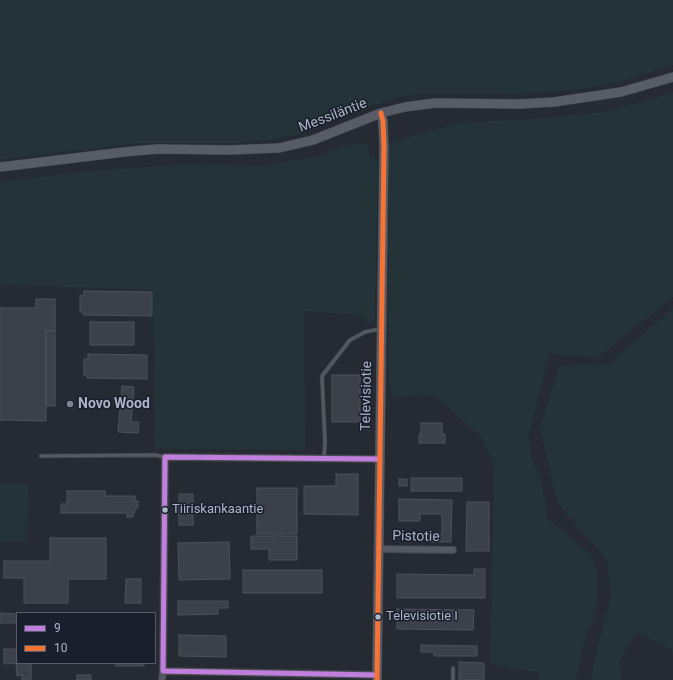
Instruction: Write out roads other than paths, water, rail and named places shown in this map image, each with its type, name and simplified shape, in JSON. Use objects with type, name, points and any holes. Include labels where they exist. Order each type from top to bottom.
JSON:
[{"type":"street","name":"Messiläntie","points":[[0,167],[157,149],[230,150],[279,148],[313,140],[381,113],[405,107],[435,103],[520,104],[554,102],[621,92],[673,76]]},
{"type":"street","name":"Televisiotie","points":[[377,678],[384,147],[383,121],[381,113]]},
{"type":"street","points":[[162,680],[165,457],[379,459]]},
{"type":"street","name":"Pistotie","points":[[378,548],[453,550]]},
{"type":"street","points":[[163,671],[377,678]]},
{"type":"lane","points":[[324,458],[325,442],[322,376],[350,340],[365,332],[382,329]]},
{"type":"lane","points":[[41,456],[155,455],[165,457]]},
{"type":"lane","points":[[453,668],[453,680]]},
{"type":"place","name":"Novo Wood","points":[[70,404]]},
{"type":"place","name":"Tiiriskankaantie","points":[[165,510]]},
{"type":"place","name":"Televisiotie I","points":[[378,617]]}]
